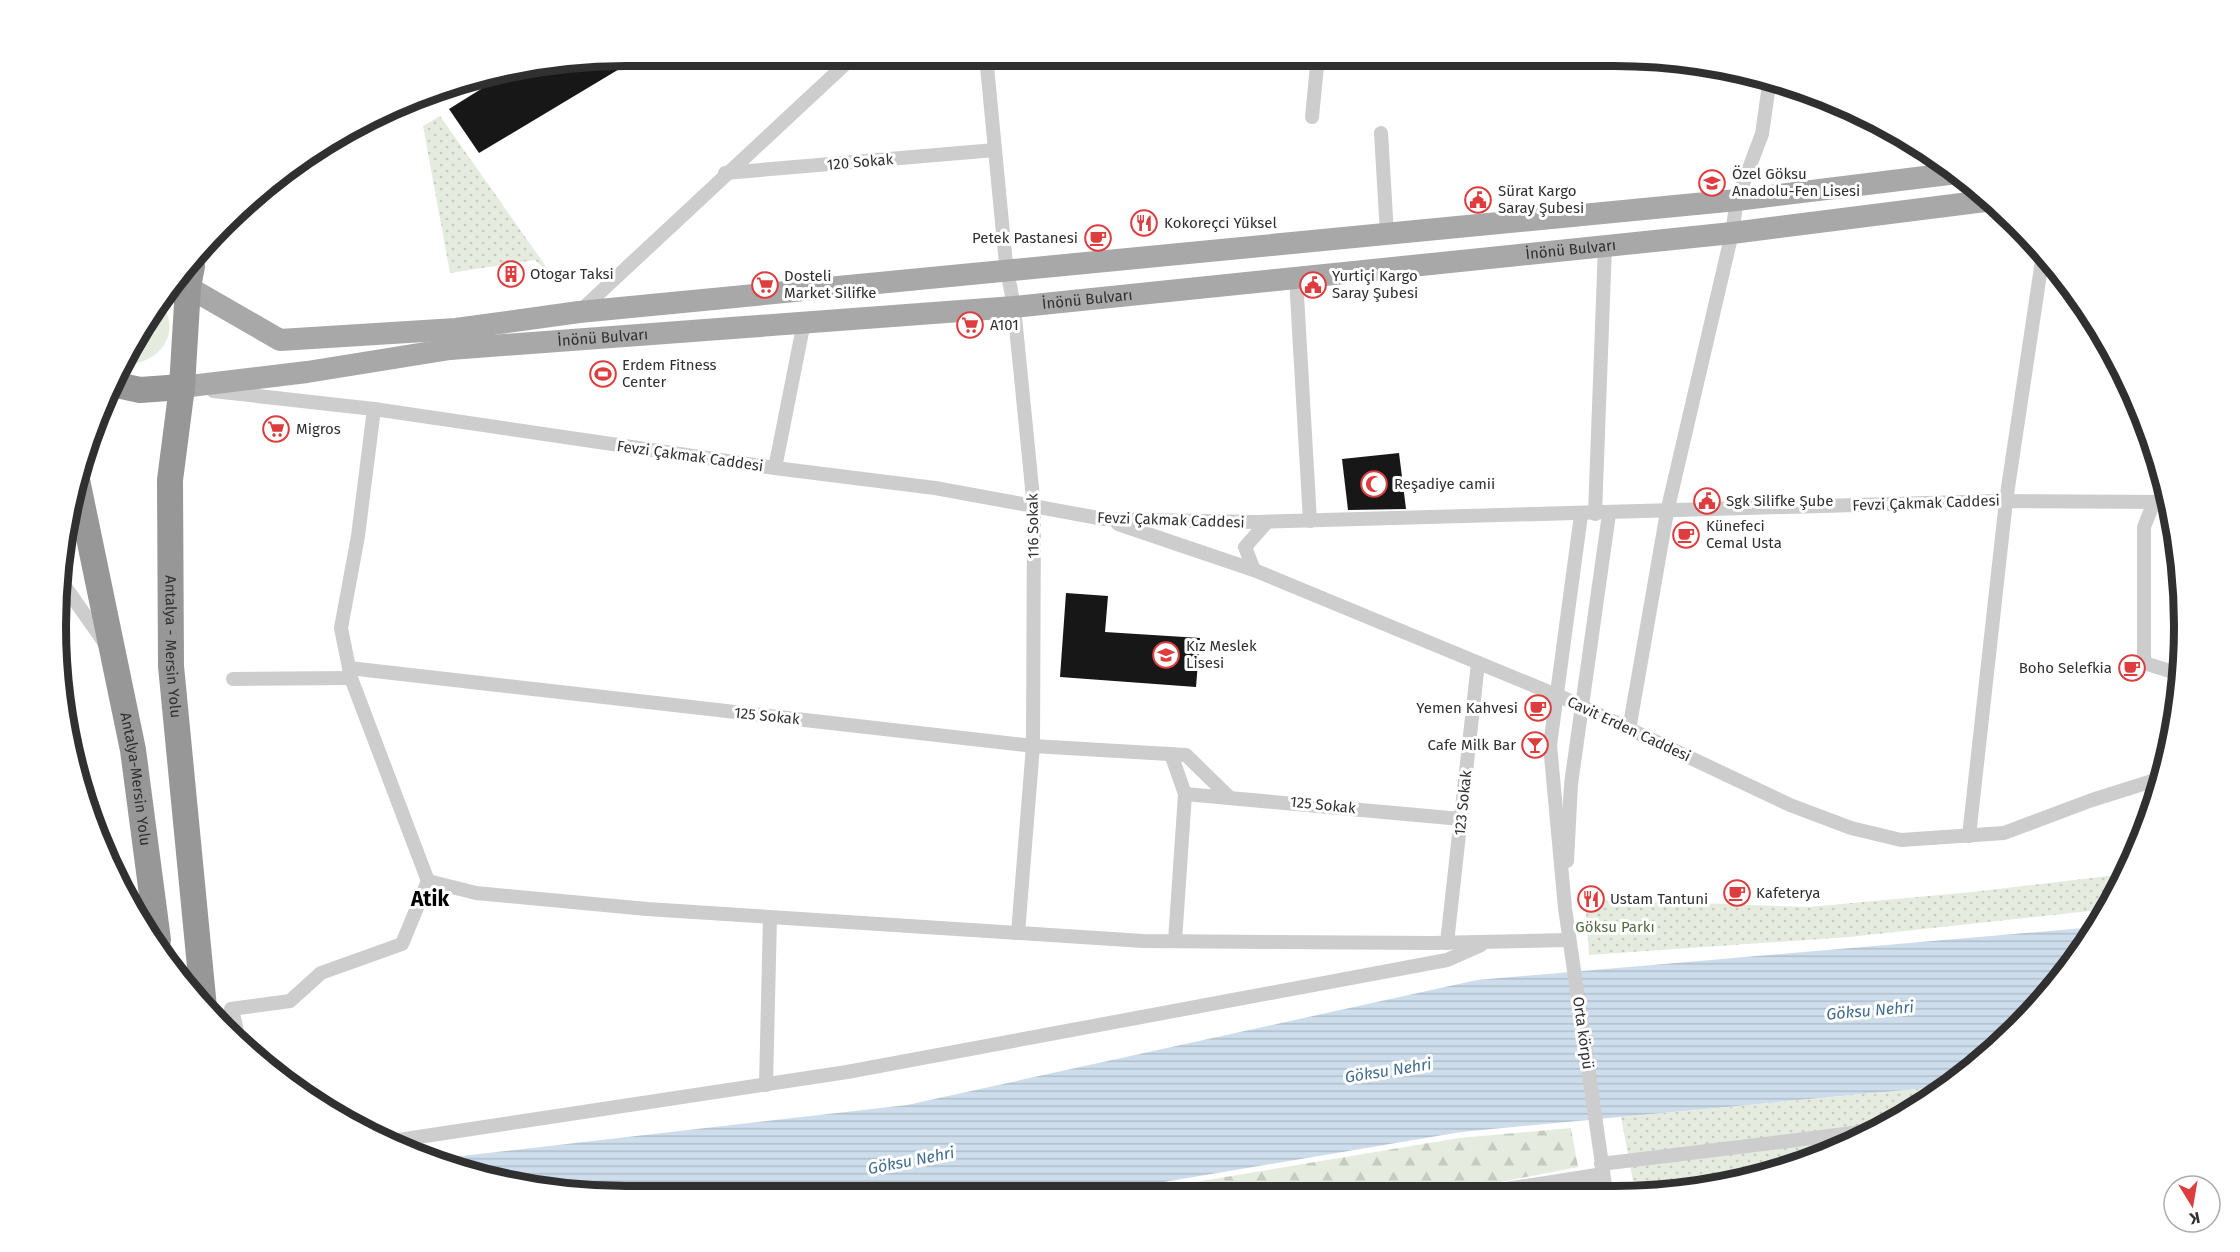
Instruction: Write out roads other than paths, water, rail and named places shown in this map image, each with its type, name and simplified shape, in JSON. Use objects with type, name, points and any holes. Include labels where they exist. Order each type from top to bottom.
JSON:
[{"type":"highway","name":"Antalya - Mersin Yolu","points":[[187,279],[182,387],[170,480],[171,666],[202,992]]},
{"type":"highway","points":[[121,386],[140,390],[182,387]]},
{"type":"highway","name":"Antalya-Mersin Yolu","points":[[81,499],[133,750],[157,932]]},
{"type":"main road","name":"İnönü Bulvarı","points":[[188,278],[280,340],[456,328],[579,312],[1737,200],[1945,175]]},
{"type":"main road","name":"İnönü Bulvarı","points":[[182,387],[450,349],[1014,307],[1732,233],[1979,202]]},
{"type":"street","points":[[579,312],[725,173],[843,66]]},
{"type":"street","name":"116 Sokak","points":[[987,66],[1034,508],[1032,746],[1018,933]]},
{"type":"street","points":[[1312,117],[1317,66]]},
{"type":"street","points":[[1629,730],[1667,512],[1732,233],[1737,200],[1762,134],[1769,88]]},
{"type":"street","points":[[1381,133],[1387,234]]},
{"type":"street","name":"120 Sokak","points":[[725,173],[995,150]]},
{"type":"street","points":[[1565,908],[1571,784],[1582,707],[1595,514],[1605,246]]},
{"type":"street","points":[[1969,836],[2006,501],[2041,265]]},
{"type":"street","points":[[1296,278],[1310,521]]},
{"type":"street","points":[[776,468],[804,322]]},
{"type":"street","name":"Fevzi Çakmak Caddesi","points":[[182,387],[374,409],[935,489],[1104,519],[1267,522],[2006,501],[2160,502]]},
{"type":"street","points":[[236,1028],[232,1009],[290,1001],[321,973],[402,944],[428,881],[350,673],[341,628],[358,536],[374,409]]},
{"type":"street","points":[[2154,502],[2144,527],[2144,663],[2172,672]]},
{"type":"street","points":[[1565,908],[1550,745],[1555,695],[1595,514]]},
{"type":"street","name":"Cavit Erden Caddesi","points":[[1104,519],[1254,570],[1555,695],[1790,805],[1851,828],[1901,840],[2004,833],[2092,800],[2152,781]]},
{"type":"street","points":[[1254,570],[1245,548],[1267,522]]},
{"type":"street","points":[[67,589],[114,657]]},
{"type":"street","name":"123 Sokak","points":[[1447,943],[1478,663]]},
{"type":"street","name":"125 Sokak","points":[[233,679],[350,673],[1032,746],[1186,755],[1228,796]]},
{"type":"street","points":[[1170,754],[1185,794],[1175,942]]},
{"type":"street","name":"125 Sokak","points":[[1185,794],[1228,796],[1461,819]]},
{"type":"street","points":[[428,881],[476,893],[770,917],[1175,942],[1447,943],[1569,940]]},
{"type":"street","name":"Orta körpü","points":[[1565,908],[1605,1186]]},
{"type":"street","points":[[766,1085],[770,917]]},
{"type":"street","points":[[404,1139],[847,1072],[1448,960],[1488,942]]},
{"type":"street","points":[[1517,1186],[1602,1169],[1849,1134]]},
{"type":"water","name":"Göksu Nehri","points":[[2086,928],[2058,967],[2010,1022],[1983,1047],[1931,1088],[1461,1132],[1140,1186],[589,1185],[517,1175],[450,1157],[907,1105],[1477,980]]},
{"type":"place","name":"Özel Göksu Anadolu-Fen Lisesi","points":[[1712,183]]},
{"type":"place","name":"Sürat Kargo Saray Şubesi","points":[[1478,200]]},
{"type":"place","name":"Kokoreçci Yüksel","points":[[1144,223]]},
{"type":"place","name":"Petek Pastanesi","points":[[1098,238]]},
{"type":"place","name":"Otogar Taksi","points":[[511,274]]},
{"type":"place","name":"Dosteli Market Silifke","points":[[765,285]]},
{"type":"place","name":"Yurtiçi Kargo Saray Şubesi","points":[[1313,285]]},
{"type":"place","name":"A101","points":[[970,325]]},
{"type":"place","name":"Erdem Fitness Center","points":[[603,374]]},
{"type":"place","name":"Migros","points":[[276,429]]},
{"type":"place","name":"Reşadiye camii","points":[[1374,484]]},
{"type":"place","name":"Sgk Silifke Şube","points":[[1707,501]]},
{"type":"place","name":"Künefeci Cemal Usta","points":[[1686,535]]},
{"type":"place","name":"Kız Meslek Lisesi","points":[[1166,655]]},
{"type":"place","name":"Boho Selefkia","points":[[2132,668]]},
{"type":"place","name":"Yemen Kahvesi","points":[[1538,708]]},
{"type":"place","name":"Cafe Milk Bar","points":[[1535,745]]},
{"type":"place","name":"Kafeterya","points":[[1737,893]]},
{"type":"place","name":"Ustam Tantuni","points":[[1591,899]]},
{"type":"district","name":"Atik","points":[[430,899]]},
{"type":"park label","name":"Göksu Parkı","points":[[1615,927]]}]
